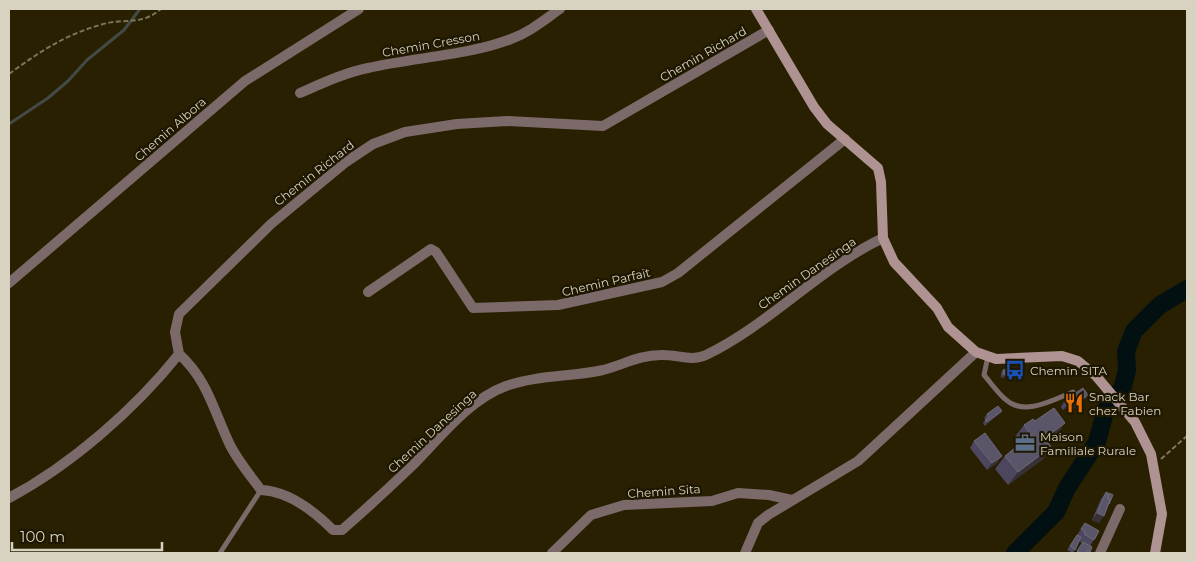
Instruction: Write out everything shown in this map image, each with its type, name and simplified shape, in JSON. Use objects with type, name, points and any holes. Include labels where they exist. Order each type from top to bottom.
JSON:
[{"type":"main road","points":[[756,9],[814,107],[827,124],[878,168],[881,182],[882,238],[894,262],[937,308],[948,327],[976,352],[988,356],[1012,360],[1062,356],[1078,361],[1096,376],[1135,422],[1153,464],[1162,514],[1155,553]]},
{"type":"street","name":"Chemin Albora","points":[[9,283],[245,81],[359,9]]},
{"type":"street","name":"Chemin Cresson","points":[[300,94],[344,74],[370,67],[481,49],[512,39],[533,29],[560,9]]},
{"type":"street","name":"Chemin Richard","points":[[179,354],[175,332],[179,314],[271,224],[346,162],[373,144],[405,132],[457,124],[507,121],[602,126],[769,30]]},
{"type":"street","name":"Chemin Parfait","points":[[368,292],[431,249],[436,252],[473,308],[558,305],[662,282],[678,273],[845,139]]},
{"type":"street","name":"Chemin Danesinga","points":[[261,490],[274,490],[298,502],[320,517],[333,530],[342,530],[384,494],[478,401],[506,386],[534,379],[605,370],[628,360],[662,354],[684,358],[704,356],[738,337],[836,266],[882,238]]},
{"type":"street","points":[[745,553],[758,523],[792,500],[858,461],[976,352]]},
{"type":"street","points":[[9,498],[31,486],[105,430],[168,368],[179,354],[190,363],[208,391],[230,445],[244,468],[261,490]]},
{"type":"street","name":"Chemin Sita","points":[[552,553],[591,515],[624,506],[656,502],[712,501],[738,493],[768,495],[792,500]]},
{"type":"street","points":[[1100,553],[1120,509]]},
{"type":"lane","points":[[988,356],[984,375],[1006,401],[1020,407],[1037,406],[1073,392]]},
{"type":"lane","points":[[220,553],[261,490]]},
{"type":"path","points":[[9,74],[49,45],[72,35],[120,20],[140,21],[149,18],[161,9]]},
{"type":"path","points":[[1153,464],[1175,449],[1187,436]]},
{"type":"building","points":[[1009,369],[1010,374],[1004,375],[1003,370]]},
{"type":"building","points":[[1083,388],[1088,395],[1075,404],[1072,400],[1068,403],[1065,400]]},
{"type":"building","points":[[998,406],[1002,411],[987,422],[985,420],[989,417],[987,414]]},
{"type":"building","points":[[1054,408],[1065,423],[1045,438],[1051,447],[1018,472],[1005,456],[1031,435],[1024,425],[1033,419],[1035,421]]},
{"type":"building","points":[[985,433],[1002,456],[992,463],[974,441]]},
{"type":"building","points":[[1106,492],[1110,500],[1104,516],[1097,513]]},
{"type":"building","points":[[1108,494],[1113,495],[1109,504]]},
{"type":"building","points":[[1085,523],[1099,531],[1094,540],[1084,534],[1085,532],[1081,529]]},
{"type":"building","points":[[1077,535],[1081,537],[1075,550],[1070,546]]},
{"type":"building","points":[[1083,542],[1092,547],[1090,552],[1088,550],[1086,553],[1077,551]]},
{"type":"waterway","points":[[9,124],[48,98],[68,81],[87,60],[124,30],[140,9]]},
{"type":"waterway","points":[[1015,553],[1056,512],[1067,488],[1097,442],[1106,409],[1111,399],[1122,390],[1127,370],[1126,351],[1134,331],[1160,305],[1187,289]]},
{"type":"place","name":"Chemin SITA","points":[[1015,370]]},
{"type":"place","name":"Snack Bar chez Fabien","points":[[1074,403]]},
{"type":"place","name":"Maison Familiale Rurale","points":[[1025,443]]}]
